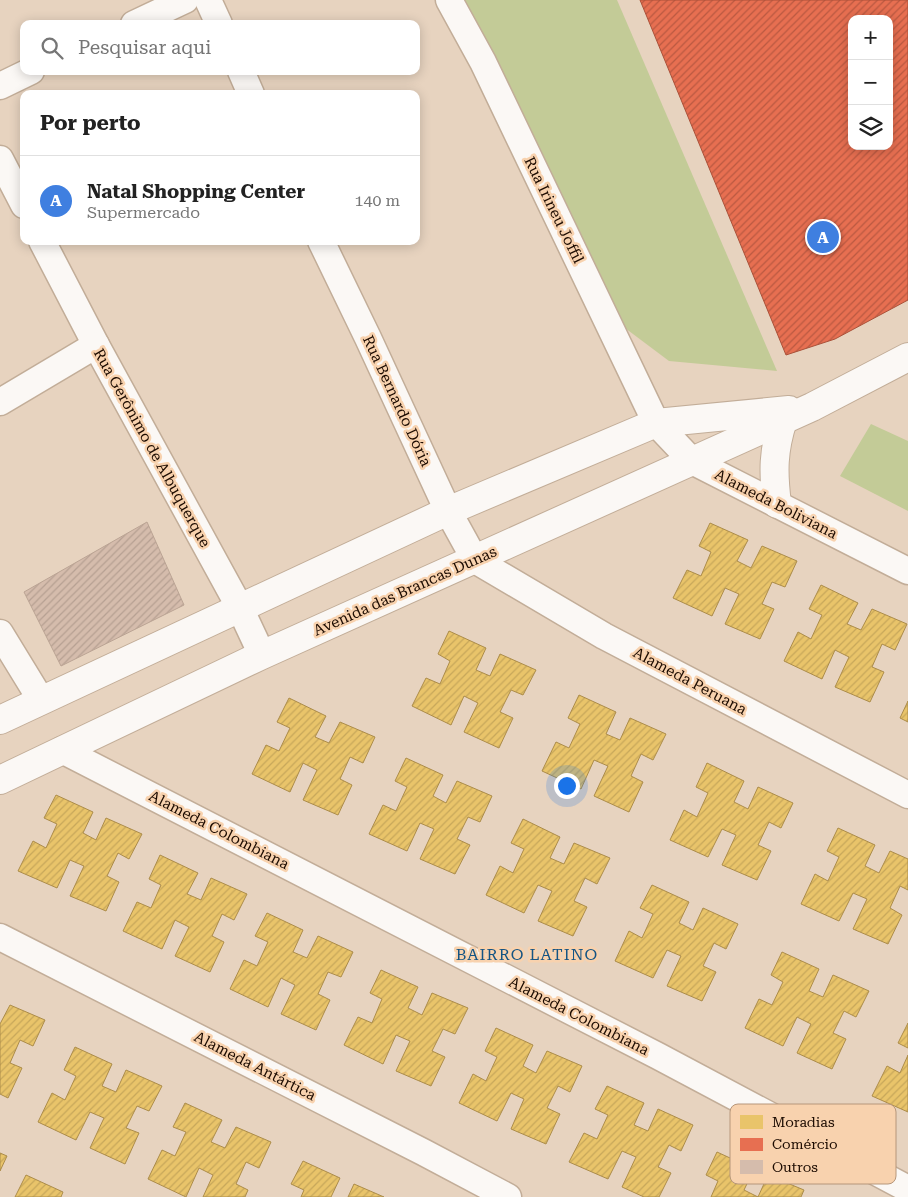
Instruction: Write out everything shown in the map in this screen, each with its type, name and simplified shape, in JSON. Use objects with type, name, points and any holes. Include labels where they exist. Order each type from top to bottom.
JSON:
[{"type":"main road","name":"Avenida das Brancas Dunas","points":[[0,780],[262,655],[812,407],[908,357]]},
{"type":"main road","name":"Avenida das Brancas Dunas","points":[[0,720],[448,511],[656,423],[812,407]]},
{"type":"main road","points":[[776,504],[774,459],[777,439],[783,420]]},
{"type":"street","points":[[142,20],[185,0]]},
{"type":"street","points":[[208,0],[217,20]]},
{"type":"street","name":"Rua Irineu Joffil","points":[[449,0],[483,62],[656,423]]},
{"type":"street","points":[[0,86],[23,75]]},
{"type":"street","points":[[243,75],[249,90]]},
{"type":"street","points":[[0,159],[20,197]]},
{"type":"street","name":"Rua Gerônimo de Albuquerque","points":[[44,245],[96,345],[240,608],[262,655]]},
{"type":"street","name":"Rua Bernardo Dória","points":[[323,245],[448,511],[475,560]]},
{"type":"street","points":[[0,402],[96,345]]},
{"type":"street","name":"Alameda Boliviana","points":[[656,423],[692,461],[908,571]]},
{"type":"street","name":"Alameda Peruana","points":[[475,560],[604,636],[908,795]]},
{"type":"street","points":[[0,633],[41,700]]},
{"type":"street","name":"Alameda Colombiana","points":[[62,750],[649,1051],[748,1104]]},
{"type":"street","name":"Alameda Antártica","points":[[0,937],[508,1197]]},
{"type":"street","name":"Alameda Colombiana","points":[[896,1183],[908,1189]]},
{"type":"green space","points":[[464,0],[617,0],[777,371],[669,361],[621,325]]},
{"type":"green space","points":[[871,424],[908,441],[908,511],[840,476]]},
{"type":"building: Moradias","points":[[710,523],[748,540],[737,561],[751,568],[762,546],[797,561],[785,587],[772,582],[762,604],[774,609],[760,639],[725,624],[739,594],[725,588],[712,616],[673,598],[687,570],[701,576],[711,552],[699,546]]},
{"type":"building: Moradias","points":[[821,585],[858,603],[847,624],[861,630],[872,609],[907,624],[895,650],[882,644],[872,667],[884,672],[870,702],[835,687],[849,657],[835,650],[822,679],[784,661],[798,632],[811,639],[822,615],[809,609]]},
{"type":"building: Moradias","points":[[449,631],[486,648],[476,670],[490,676],[500,654],[536,670],[523,695],[511,690],[500,712],[513,718],[499,748],[464,732],[478,703],[464,696],[451,725],[412,706],[426,678],[440,684],[450,661],[438,654]]},
{"type":"building: Moradias","points":[[579,695],[616,712],[606,734],[620,740],[630,718],[666,734],[653,760],[641,754],[631,776],[643,782],[629,812],[594,796],[608,766],[594,760],[581,789],[542,771],[556,742],[569,748],[580,724],[568,718]]},
{"type":"building: Moradias","points":[[289,698],[326,716],[315,737],[329,743],[340,722],[375,737],[363,763],[350,757],[340,779],[352,785],[338,815],[303,800],[317,770],[303,763],[290,792],[252,774],[266,745],[279,751],[290,728],[277,722]]},
{"type":"building: Moradias","points":[[908,701],[908,722],[900,718]]},
{"type":"building: Moradias","points":[[406,758],[443,775],[433,796],[446,803],[457,781],[492,796],[480,822],[468,817],[457,839],[470,845],[455,874],[420,859],[434,829],[420,823],[407,851],[369,834],[383,805],[396,811],[407,787],[395,781]]},
{"type":"building: Moradias","points":[[707,763],[744,781],[734,802],[748,809],[758,787],[793,803],[781,828],[769,822],[758,845],[771,851],[757,880],[722,865],[736,835],[722,829],[708,857],[670,840],[684,810],[697,817],[708,793],[696,787]]},
{"type":"building: Moradias","points":[[56,795],[93,812],[83,833],[96,840],[106,818],[142,834],[129,859],[118,853],[107,876],[119,882],[106,911],[70,896],[84,866],[70,860],[57,888],[18,871],[33,841],[46,848],[57,824],[44,818]]},
{"type":"building: Moradias","points":[[523,819],[560,837],[550,858],[564,864],[574,843],[610,858],[597,884],[585,878],[574,901],[587,907],[573,936],[538,921],[552,891],[538,885],[524,913],[486,895],[500,866],[513,873],[524,849],[511,843]]},
{"type":"building: Moradias","points":[[838,828],[875,845],[865,866],[879,873],[890,851],[908,859],[908,890],[900,886],[890,908],[902,915],[888,944],[853,929],[867,899],[853,893],[839,921],[801,904],[815,874],[828,881],[839,857],[827,851]]},
{"type":"building: Moradias","points":[[160,855],[198,873],[187,894],[201,900],[211,878],[247,894],[234,920],[222,914],[212,936],[224,942],[210,972],[175,956],[189,927],[175,920],[162,949],[123,931],[137,902],[151,908],[161,885],[149,879]]},
{"type":"building: Moradias","points":[[652,885],[689,902],[679,923],[693,930],[703,908],[738,924],[726,949],[714,943],[703,966],[716,972],[702,1001],[667,986],[681,956],[667,950],[653,978],[615,961],[629,931],[642,938],[653,914],[640,908]]},
{"type":"building: Moradias","points":[[267,913],[303,930],[293,952],[307,958],[318,936],[353,952],[341,977],[328,972],[318,994],[330,1000],[316,1030],[281,1014],[295,985],[281,978],[268,1007],[230,989],[244,960],[257,966],[268,942],[255,936]]},
{"type":"building: Moradias","points":[[782,952],[819,969],[809,991],[823,997],[833,975],[869,991],[856,1017],[844,1011],[833,1033],[846,1039],[832,1069],[797,1053],[811,1024],[797,1017],[783,1046],[745,1028],[759,999],[772,1005],[783,982],[771,975]]},
{"type":"building: Moradias","points":[[381,970],[418,987],[408,1008],[422,1015],[432,993],[468,1008],[455,1034],[443,1029],[432,1051],[445,1057],[431,1086],[396,1071],[410,1041],[396,1035],[383,1064],[344,1045],[358,1017],[372,1023],[382,999],[370,993]]},
{"type":"building: Moradias","points":[[10,1005],[45,1020],[33,1046],[20,1040],[10,1063],[22,1068],[8,1098],[0,1094],[0,1024]]},
{"type":"building: Moradias","points":[[908,1023],[908,1048],[898,1043]]},
{"type":"building: Moradias","points":[[496,1028],[533,1045],[523,1066],[536,1073],[547,1051],[582,1066],[570,1092],[558,1086],[547,1108],[560,1114],[546,1144],[511,1129],[524,1099],[511,1093],[497,1121],[459,1103],[473,1074],[486,1081],[497,1057],[485,1051]]},
{"type":"building: Moradias","points":[[75,1047],[112,1064],[102,1086],[116,1092],[126,1070],[162,1086],[149,1111],[137,1106],[126,1128],[139,1133],[125,1164],[90,1148],[104,1118],[90,1112],[76,1140],[38,1122],[52,1093],[65,1100],[76,1076],[64,1070]]},
{"type":"building: Moradias","points":[[908,1055],[908,1112],[896,1107],[896,1104],[890,1104],[872,1096],[887,1066],[900,1073]]},
{"type":"building: Moradias","points":[[607,1086],[644,1103],[634,1125],[648,1131],[658,1109],[693,1125],[681,1151],[669,1145],[658,1167],[671,1173],[659,1197],[644,1197],[622,1187],[636,1157],[622,1151],[608,1179],[569,1162],[584,1133],[597,1139],[608,1115],[595,1109]]},
{"type":"building: Moradias","points":[[185,1103],[222,1120],[211,1142],[225,1148],[236,1127],[271,1142],[259,1168],[246,1162],[236,1184],[248,1190],[245,1197],[203,1197],[213,1175],[199,1168],[186,1197],[148,1179],[162,1150],[175,1156],[186,1132],[173,1127]]},
{"type":"building: Moradias","points":[[717,1152],[730,1158],[730,1184],[747,1184],[744,1190],[758,1197],[711,1197],[718,1181],[706,1175]]},
{"type":"building: Moradias","points":[[0,1153],[7,1156],[0,1171]]},
{"type":"building: Moradias","points":[[303,1161],[340,1178],[331,1197],[301,1197],[304,1190],[291,1184]]},
{"type":"building: Moradias","points":[[26,1175],[63,1192],[61,1197],[15,1197]]},
{"type":"building: Moradias","points":[[354,1184],[384,1197],[348,1197]]},
{"type":"building: Moradias","points":[[764,1184],[790,1184],[804,1190],[801,1197],[758,1197]]},
{"type":"building: Comércio","points":[[640,0],[908,0],[908,300],[835,339],[786,355]]},
{"type":"building: Outros","points":[[147,522],[184,605],[61,666],[24,592]]},
{"type":"place","name":"Natal Shopping Center","points":[[823,237]]},
{"type":"district","name":"BAIRRO LATINO","points":[[527,954]]}]
